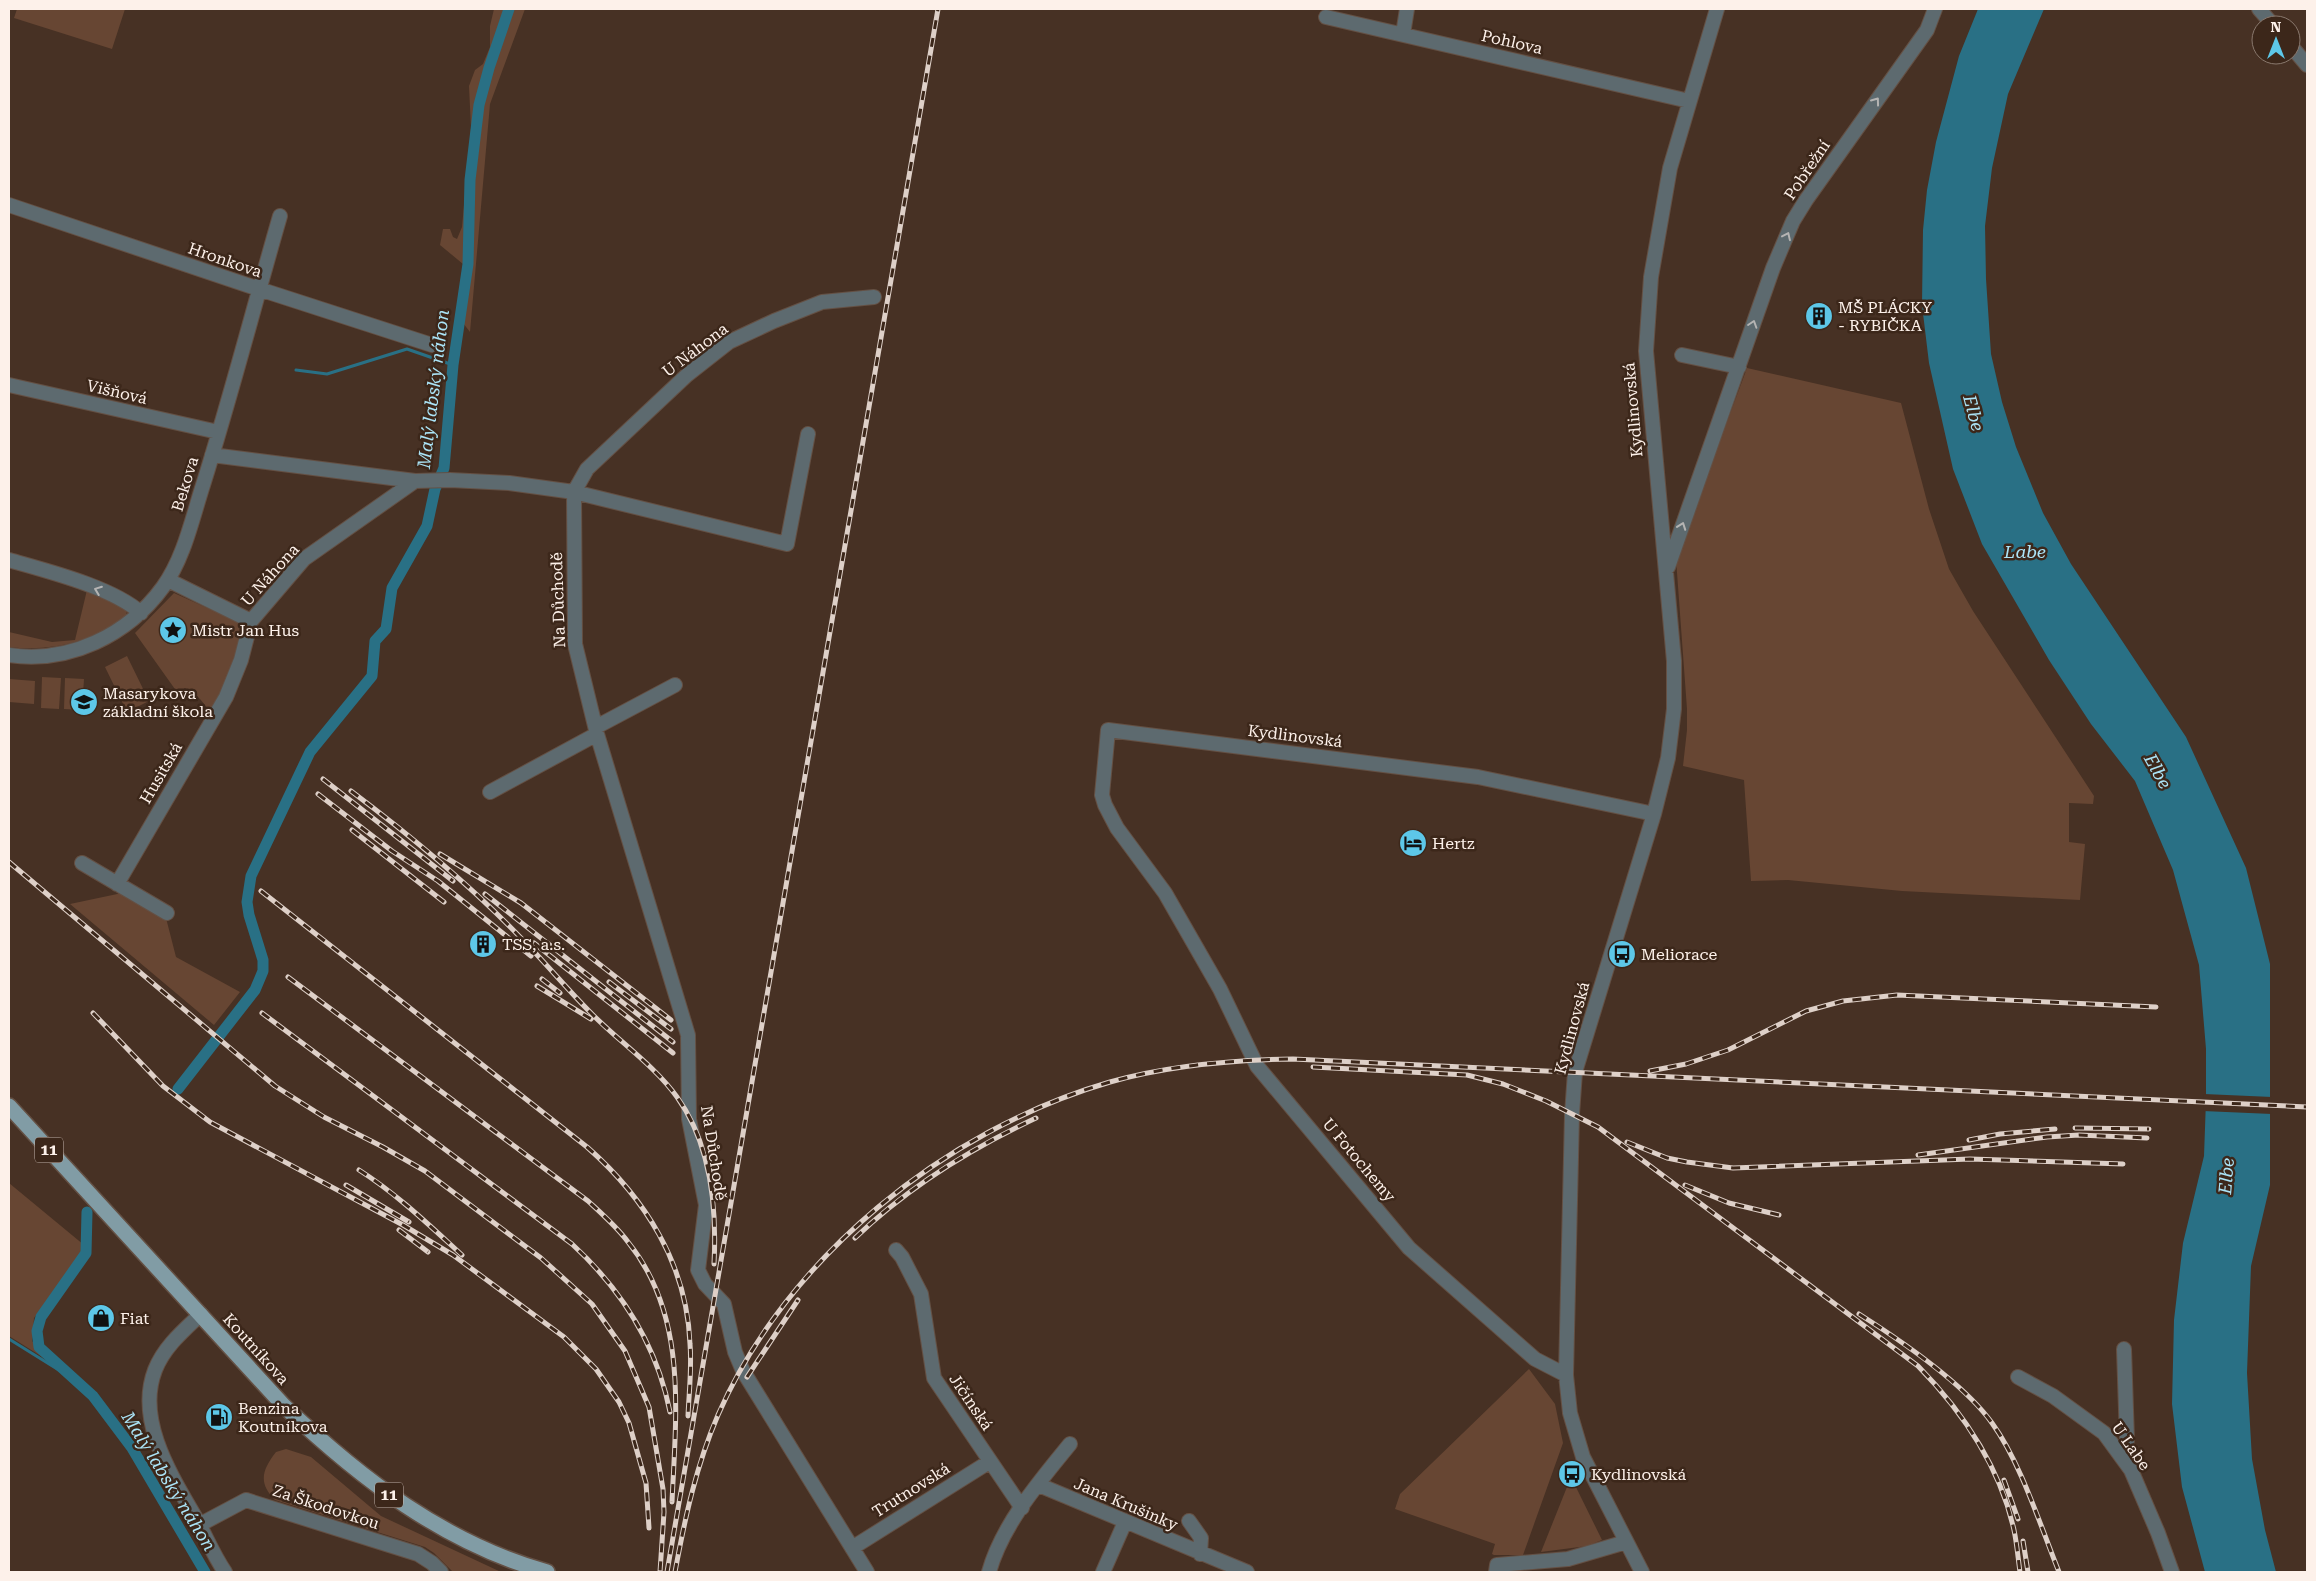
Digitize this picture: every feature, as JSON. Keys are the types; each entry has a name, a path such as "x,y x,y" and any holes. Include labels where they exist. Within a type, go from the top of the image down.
{"main road":[{"name":"Koutníkova","path":"9,1106 284,1406 329,1448 371,1482 430,1521 470,1544 547,1572"}],"street":[{"path":"1403,34 1407,9"},
{"name":"Kydlinovská","path":"1642,1572 1583,1458 1570,1413 1566,1375 1569,1189 1575,1072 1654,814 1668,758 1674,709 1674,661 1646,351 1647,319 1650,277 1670,168 1717,9"},
{"name":"Pobřežní","path":"1666,572 1773,268 1793,221 1927,30 1935,9"},
{"name":"Pohlova","path":"1326,17 1689,101"},
{"name":"Hronkova","path":"9,205 258,289 432,345"},
{"name":"Bekova","path":"9,654 36,656 74,650 107,638 141,613 168,580 184,544 212,455 280,216"},
{"name":"U Náhona","path":"574,492 587,469 687,375 729,342 774,321 822,302 874,297"},
{"path":"1682,355 1739,367"},
{"name":"Višňová","path":"9,385 218,432"},
{"path":"212,455 415,481 444,480 509,483 574,492 787,544 808,434"},
{"name":"U Náhona","path":"168,580 251,621 304,559 415,481"},
{"name":"Na Důchodě","path":"574,492 575,644 596,731 688,1035 689,1119 706,1205 698,1273 705,1284 724,1304 735,1352 743,1371 867,1572"},
{"path":"9,560 61,576 119,598 141,613"},
{"name":"Husitská","path":"117,884 226,697 241,660 251,621"},
{"path":"490,792 675,685"},
{"name":"Kydlinovská","path":"1108,730 1478,777 1654,814"},
{"name":"U Fotochemy","path":"1108,730 1102,795 1104,805 1134,854 1165,894 1181,921 1220,989 1257,1066 1409,1248 1535,1359 1566,1375"},
{"path":"82,863 167,913"},
{"name":"Jičínská","path":"896,1250 902,1257 921,1294 934,1378 989,1462 1022,1508"},
{"path":"201,1314 178,1336 163,1354 153,1375 150,1391 151,1418 165,1465 225,1572"},
{"path":"2124,1349 2127,1440 2124,1460"},
{"name":"U Labe","path":"2018,1377 2053,1396 2104,1433 2131,1470 2158,1533 2172,1572"},
{"path":"989,1572 998,1548 1022,1508 1070,1444"},
{"name":"Trutnovská","path":"852,1548 989,1462"},
{"name":"Jana Krušinky","path":"1039,1485 1200,1554 1223,1568 1247,1572"},
{"name":"Za Škodovkou","path":"200,1525 246,1500 418,1554 432,1563 441,1572"},
{"name":"Jana Krušinky","path":"1189,1521 1202,1538 1200,1554"},
{"path":"1103,1572 1125,1522"},
{"path":"1496,1569 1568,1558 1626,1542"}],"shaded area":[{"path":"17,9 125,9 112,49 14,18"},
{"path":"494,9 525,9 490,104 470,332 456,314 463,264 440,245 443,229 450,229 453,237 457,239 462,227 471,128 469,86 475,70 483,64 490,47 490,26"},
{"path":"1747,368 1901,403 1929,509 1949,569 1973,611 2094,796 2093,804 2069,803 2069,842 2085,844 2080,900 1902,891 1788,880 1751,881 1744,780 1683,766 1687,709 1676,559"},
{"path":"87,590 121,603 127,611 126,616 99,633 70,643 40,648 9,647 9,632 52,642 75,640"},
{"path":"174,593 245,625 226,682 209,710 200,699 185,688 177,692 135,633"},
{"path":"127,656 149,701 127,712 105,667"},
{"path":"42,677 61,678 59,709 41,708"},
{"path":"65,678 84,679 82,710 64,709"},
{"path":"9,679 35,681 34,704 9,702"},
{"path":"122,893 166,918 176,957 240,992 214,1025 70,904"},
{"path":"9,1183 84,1245 81,1257 34,1318 32,1341 44,1358 9,1336"},
{"path":"1529,1369 1555,1404 1563,1443 1523,1555 1494,1555 1492,1554 1495,1544 1395,1509 1400,1494"},
{"path":"286,1449 311,1457 381,1516 501,1572 453,1572 434,1553 425,1547 275,1500 266,1488 264,1482 265,1471 276,1452"},
{"path":"1571,1477 1602,1540 1587,1546 1541,1552"}],"water":[{"path":"1978,9 2044,9 2008,94 1992,168 1985,226 1991,354 2002,402 2016,447 2043,513 2071,564 2186,737 2246,868 2270,964 2270,1185 2251,1266 2247,1373 2252,1459 2265,1530 2276,1572 2205,1572 2182,1487 2172,1404 2174,1320 2183,1243 2204,1156 2206,1049 2199,965 2173,870 2135,781 2091,724 2049,660 1982,544 1953,469 1929,363 1922,305 1923,230 1927,190 1936,142 1959,56"}],"pier":[{"path":"2204,1094 2272,1097 2272,1114 2203,1111"}],"waterway":[{"name":"Malý labský náhon","path":"178,1089 255,990 263,971 263,960 249,915 247,902 251,876 310,752 372,676 375,641 386,629 392,588 427,526 435,489 444,468 453,365 468,264 470,180 479,105 509,9"},
{"path":"296,370 327,374 407,349 453,365"},
{"name":"Malý labský náhon","path":"87,1212 86,1253 41,1317 37,1331 39,1347 93,1396 132,1448 205,1572"},
{"path":"9,1339 78,1382"}],"railway":[{"path":"667,1572 938,9"},
{"path":"323,779 453,881"},
{"path":"351,791 417,843 480,898 529,946 601,1023 668,1085 688,1115 698,1135 704,1155 713,1199 714,1264"},
{"path":"318,794 392,851 438,881 531,956"},
{"path":"352,830 444,902"},
{"path":"440,854 521,903 671,1020"},
{"path":"9,862 275,1086 324,1117 425,1171 541,1258 592,1304 625,1351 649,1407 663,1489 664,1512 660,1572"},
{"path":"261,891 587,1147 627,1188 659,1235 681,1287 687,1315 691,1353 688,1416"},
{"path":"485,894 673,1042"},
{"path":"534,943 673,1053"},
{"path":"288,977 588,1201 628,1242 647,1271 661,1301 669,1333 674,1366 676,1400 672,1502"},
{"path":"542,979 560,993"},
{"path":"609,982 671,1029"},
{"path":"537,986 591,1019"},
{"path":"1650,1071 1686,1064 1728,1050 1806,1011 1843,1001 1897,995 2156,1007"},
{"path":"93,1013 163,1086 210,1122 403,1225 453,1255 564,1337 596,1369 619,1402 629,1423 646,1483 649,1528"},
{"path":"262,1013 572,1244 607,1280 635,1320 656,1364 670,1412"},
{"path":"675,1572 692,1492 703,1453 718,1415 748,1357 785,1303 829,1253 878,1207 932,1167 989,1132 1049,1104 1110,1082 1155,1071 1201,1064 1293,1059 2307,1107"},
{"path":"1313,1067 1467,1075 1503,1084 1546,1101 1598,1127 1918,1366 1950,1402 1989,1462 2008,1507 2015,1535 2020,1572"},
{"path":"855,1238 896,1202 941,1170 987,1143 1036,1118"},
{"path":"2075,1128 2149,1129"},
{"path":"1969,1140 2000,1134 2055,1129"},
{"path":"1918,1155 2047,1137 2079,1135 2147,1138"},
{"path":"1627,1142 1667,1158 1733,1168 1970,1159 2123,1164"},
{"path":"359,1170 400,1200 462,1255"},
{"path":"346,1185 409,1222"},
{"path":"1685,1185 1729,1203 1779,1215"},
{"path":"399,1230 428,1252"},
{"path":"747,1377 798,1300"},
{"path":"1859,1314 1912,1350 1948,1378 1980,1408 1992,1423 2021,1475 2059,1572"},
{"path":"2004,1480 2018,1519"},
{"path":"2023,1541 2028,1572"}],"place":[{"name":"MŠ PLÁCKY - RYBIČKA","path":"1819,316"},
{"name":"Mistr Jan Hus","path":"173,630"},
{"name":"Masarykova základní škola","path":"84,702"},
{"name":"Hertz","path":"1413,843"},
{"name":"TSS, a.s.","path":"483,944"},
{"name":"Meliorace","path":"1622,954"},
{"name":"Fiat","path":"101,1318"},
{"name":"Benzina Koutníkova","path":"219,1417"},
{"name":"Kydlinovská","path":"1572,1474"}],"water label":[{"name":"Elbe","path":"1974,413"},
{"name":"Labe","path":"2025,551"},
{"name":"Elbe","path":"2158,771"},
{"name":"Elbe","path":"2226,1176"}]}
